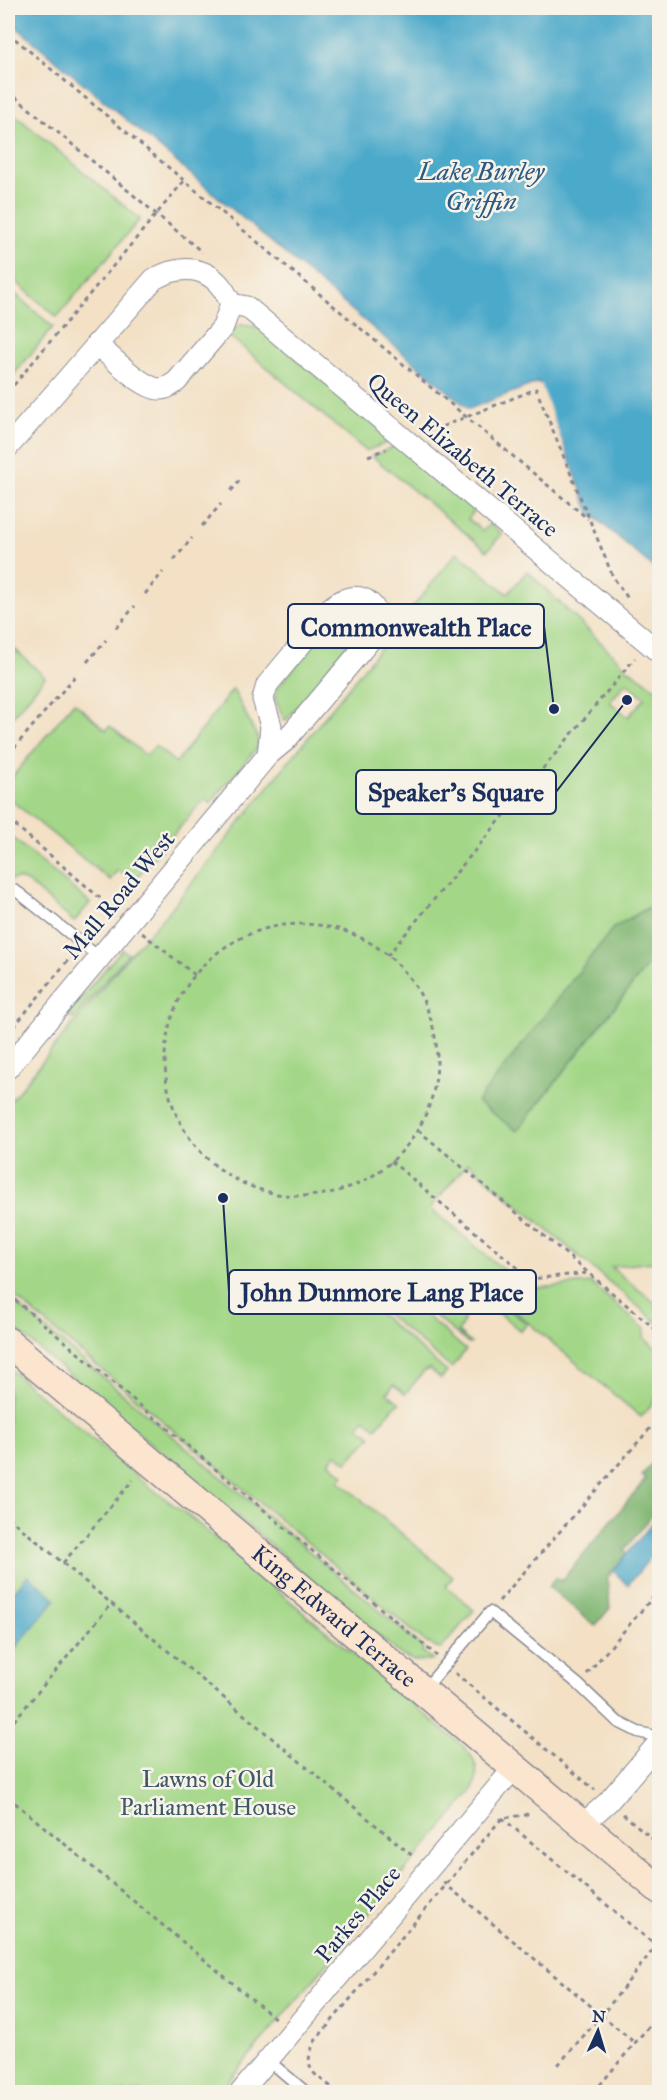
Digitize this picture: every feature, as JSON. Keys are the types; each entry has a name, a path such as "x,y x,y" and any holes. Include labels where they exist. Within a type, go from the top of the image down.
{"main road":[{"name":"King Edward Terrace","path":"8,1342 660,1890"}],"street":[{"path":"8,447 96,344 154,279 166,272 181,268 196,270 211,276 224,289 231,304 223,327 177,381 169,387 160,389 146,385 96,344"},
{"name":"Queen Elizabeth Terrace","path":"231,304 247,307 653,648"},
{"name":"Mall Road West","path":"8,1068 268,754 285,741 374,635 377,616 369,601 361,597 351,597 333,606 267,685 263,699 271,726 268,754"},
{"path":"582,1825 608,1802 658,1746"},
{"name":"Parkes Place","path":"241,2092 514,1768"},
{"path":"604,1844 608,1802"}],"lane":[{"path":"8,893 14,890 20,892 100,958"},
{"path":"422,1691 490,1612 578,1684 618,1722 658,1746"},
{"path":"268,2060 306,2092"}],"path":[{"path":"8,33 588,519"},
{"path":"8,392 184,181"},
{"path":"368,456 536,388 613,577 631,603"},
{"path":"231,491 240,480"},
{"path":"202,526 221,504"},
{"path":"174,560 192,538"},
{"path":"145,594 163,572"},
{"path":"116,628 135,606"},
{"path":"87,662 106,640"},
{"path":"387,956 653,648"},
{"path":"8,755 76,674"},
{"path":"507,791 525,807"},
{"path":"8,819 129,923 195,975"},
{"path":"289,925 321,927 342,932 366,942 387,956 401,969 417,992 428,1013 434,1037 435,1083 428,1110 407,1146 391,1161 352,1185 323,1194 299,1196 275,1193 249,1185 229,1175 208,1159 191,1140 177,1117 168,1091 165,1071 166,1043 171,1022 183,992 195,975 214,956 239,939 264,930 289,925"},
{"path":"8,1034 67,963"},
{"path":"418,1130 660,1333"},
{"path":"391,1161 531,1279 588,1273"},
{"path":"8,1294 536,1739"},
{"path":"497,1604 660,1417"},
{"path":"63,1563 133,1480"},
{"path":"8,1517 635,2043"},
{"path":"578,1684 660,1589"},
{"path":"8,1728 112,1603"},
{"path":"8,1797 292,2032"},
{"path":"338,2092 309,2069 308,2062 315,2041 502,1818 526,1815"},
{"path":"502,1818 658,1947 558,2065"},
{"path":"594,2092 660,2013"}],"green space":[{"path":"8,109 140,219 57,317 8,275"},
{"path":"8,288 53,327 8,382"},
{"path":"241,325 258,327 394,440 366,451 227,334 231,329"},
{"path":"398,445 475,509 468,519 483,531 490,524 502,534 487,551 372,456"},
{"path":"457,552 508,594 527,571 627,668 659,691 659,1261 611,1267 659,1306 659,1324 468,1163 430,1208 526,1289 591,1283 645,1329 644,1338 659,1351 659,1395 641,1417 495,1295 494,1297 527,1324 521,1331 484,1301 475,1305 463,1319 458,1332 471,1343 469,1344 424,1307 416,1307 466,1350 451,1368 382,1310 375,1310 447,1372 441,1379 429,1368 425,1370 405,1394 394,1385 387,1393 400,1403 376,1428 365,1419 359,1426 371,1437 347,1462 336,1454 329,1462 344,1475 339,1481 453,1577 446,1586 474,1610 441,1649 428,1644 8,1291 8,1104 129,955 169,911","holes":["626,682 645,698 628,717 610,702"]},
{"path":"351,609 357,611 361,616 360,629 284,720 275,698 277,688 339,614"},
{"path":"8,643 45,677 8,722"},
{"path":"233,689 258,739 258,747 210,803 204,799 133,882 118,870 110,880 8,798 8,782 74,702 106,730 110,726 146,756 155,746 176,763"},
{"path":"8,834 90,903 74,922 27,882 19,879 8,880"},
{"path":"659,901 659,951 517,1131 477,1102 613,928"},
{"path":"122,949 128,954 73,1019 67,1014"},
{"path":"8,1297 424,1648 422,1651 433,1660 414,1661 401,1655 8,1323"},
{"name":"Lawns of Old Parliament House","path":"8,1368 463,1746 472,1756 476,1768 476,1780 471,1792 219,2092 8,2092"},
{"path":"659,1454 659,1507 624,1550 628,1553 607,1578 610,1608 595,1626 549,1587 556,1578 561,1581 646,1479 642,1476"}],"water":[{"name":"Lake Burley Griffin","path":"8,8 659,8 659,572 590,513 539,382 469,409 8,20"},
{"path":"659,1515 659,1547 628,1585 613,1571"},
{"path":"28,1575 56,1599 8,1657 8,1599"}],"pier":[{"path":"541,384 589,515 538,386"}],"place":[{"name":"Speaker’s Square","path":"627,700"},
{"name":"Commonwealth Place","path":"554,709"},
{"name":"John Dunmore Lang Place","path":"223,1198"}]}
